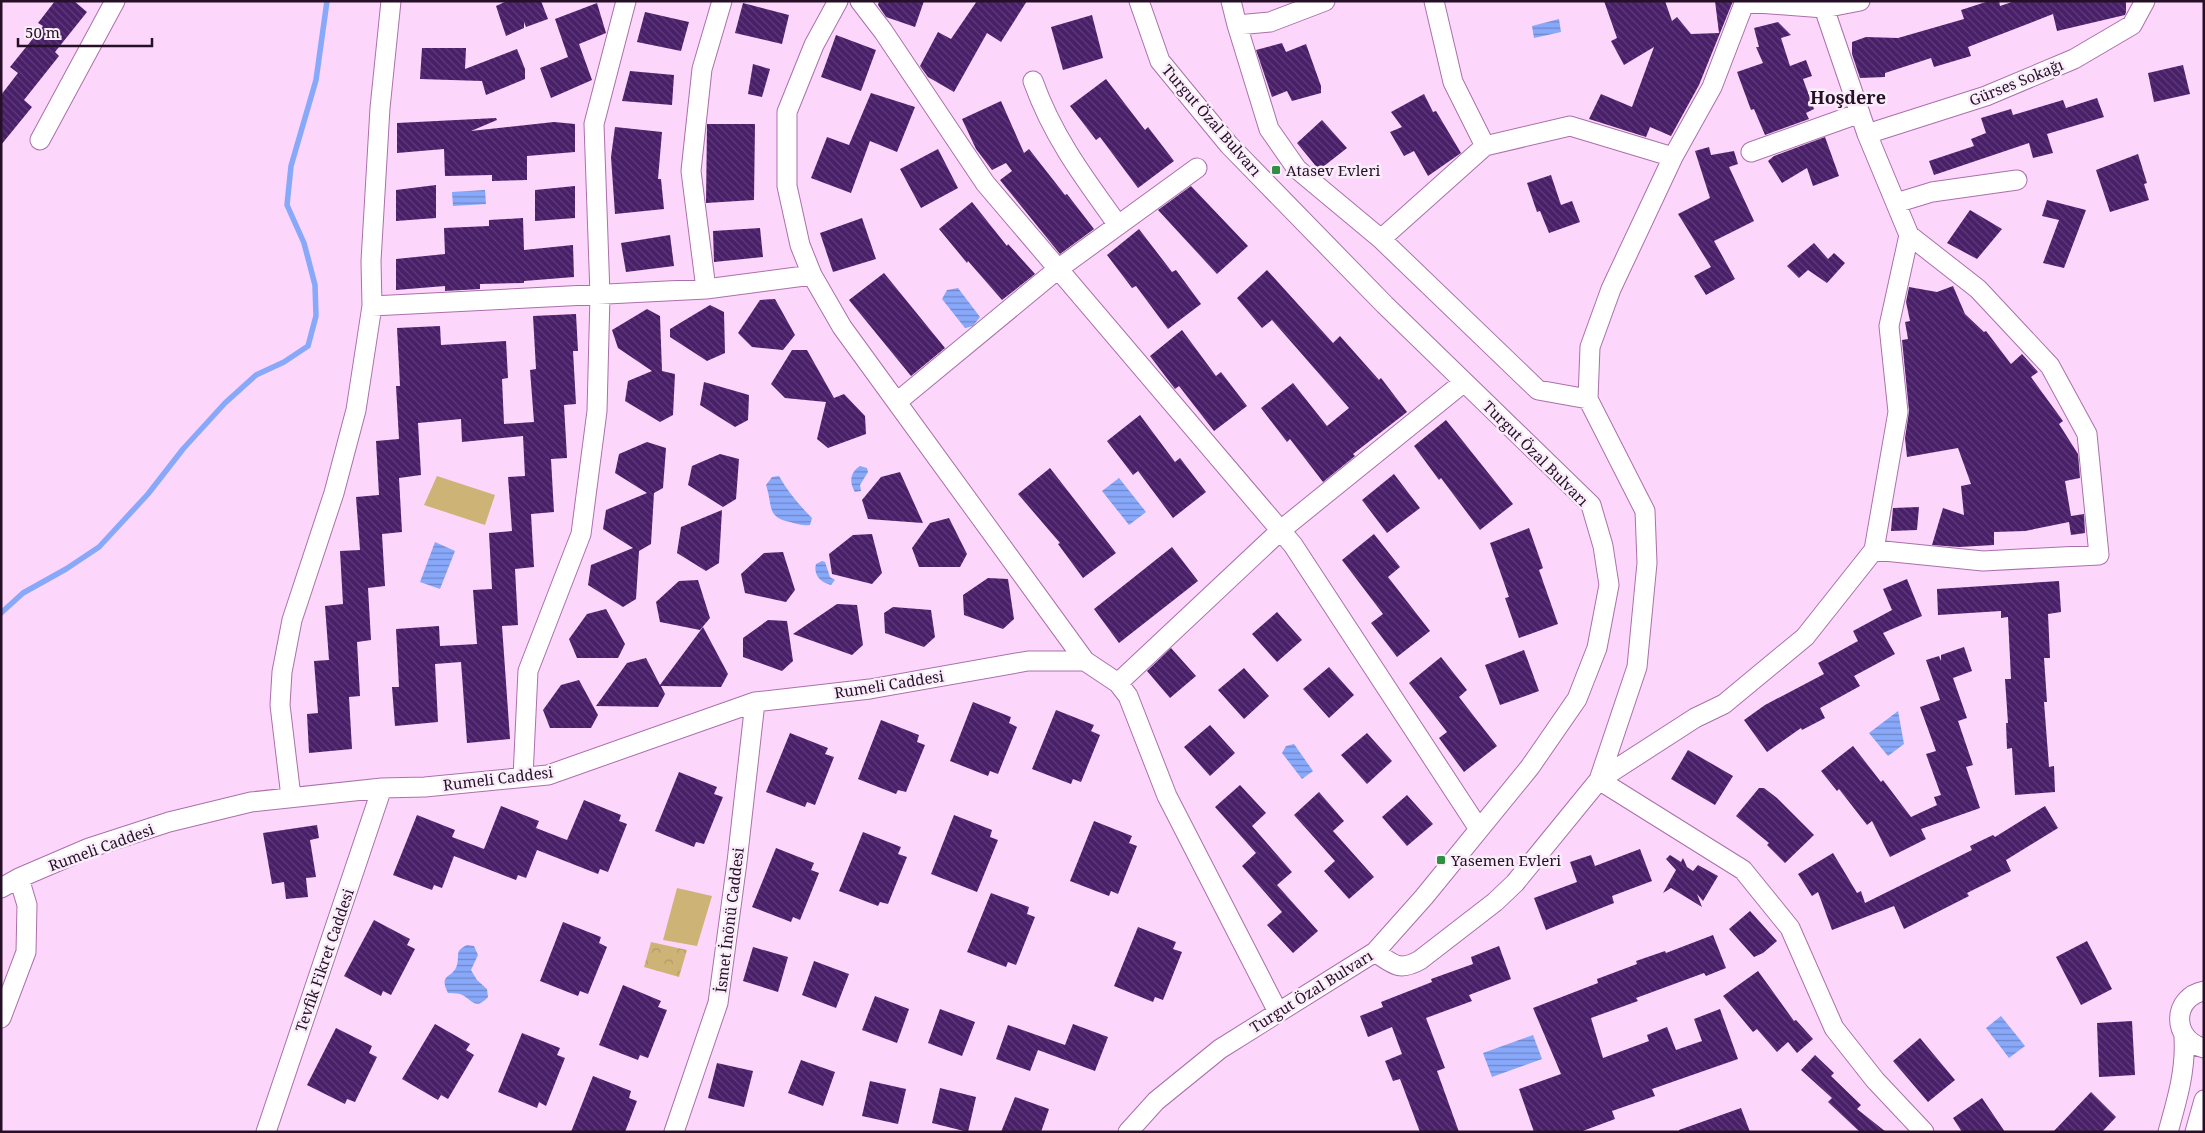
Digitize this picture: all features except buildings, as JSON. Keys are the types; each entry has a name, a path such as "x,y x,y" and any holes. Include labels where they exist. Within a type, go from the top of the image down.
{"street":[{"path":"40,140 115,1"},
{"path":"291,797 280,705 282,672 292,620 334,493 356,410 372,306 371,261 380,108 391,1"},
{"path":"524,778 528,671 581,534 597,411 600,295 594,124 626,1"},
{"path":"706,289 691,171 702,69 722,1"},
{"path":"838,1 814,45 787,112 787,186 800,245 812,275 842,327 1085,662 1118,683 1128,696 1167,796 1278,1012"},
{"path":"860,1 883,31 985,183 1282,530 1479,829"},
{"name":"Turgut Özal Bulvarı","path":"1128,1132 1156,1101 1207,1059 1278,1012 1375,952 1424,897 1530,767 1577,699 1596,648 1609,585 1603,546 1591,505 1385,305 1229,145 1160,61 1139,1"},
{"path":"1231,1 1269,129 1297,169 1380,239 1538,390 1588,399"},
{"path":"1237,25 1270,22 1325,1"},
{"path":"1434,1 1453,82 1485,146"},
{"path":"1599,780 1636,667 1648,563 1645,511 1588,399 1590,347 1611,289 1673,157 1712,87 1745,2 1824,8 1860,1"},
{"name":"Gürses Sokağı","path":"1867,134 1986,96 2074,59 2132,25 2145,1"},
{"path":"1824,8 1867,134 1909,236 1978,289 2050,366 2087,434 2099,555 1983,561 1874,550"},
{"path":"1033,81 1042,106 1061,144 1118,226"},
{"path":"1751,152 1860,113"},
{"path":"1380,239 1485,146 1570,126 1673,157"},
{"path":"897,402 1058,269 1197,168"},
{"path":"1896,203 1932,192 2017,180"},
{"path":"1375,952 1397,966 1414,963 1495,902 1515,883 1599,780 1696,718 1724,704 1805,638 1874,550 1898,412 1890,326 1909,236"},
{"path":"372,306 706,289 812,275"},
{"path":"1118,683 1282,530 1464,382"},
{"name":"Rumeli Caddesi","path":"1,888 19,878 89,848 169,822 251,802 382,788 425,787 548,775 754,702 870,689 1028,661 1085,662"},
{"name":"İsmet İnönü Caddesi","path":"674,1132 718,1003 737,862 754,702"},
{"path":"1599,780 1743,870 1790,928 1834,1028 1875,1080 1924,1132"},
{"name":"Tevfik Fikret Caddesi","path":"266,1132 382,788"},
{"path":"1,1018 26,952 26,905 19,878"},
{"path":"2168,1132 2180,1089 2185,1058 2180,1012 2192,996 2204,991"},
{"path":"2184,1038 2196,1046 2204,1048"},
{"path":"2195,1132 2204,1100"},
{"path":"2200,1132 2204,1126"}],"green space":[{"path":"437,476 495,495 485,525 424,505"},
{"path":"677,888 712,896 697,946 663,940"},
{"path":"651,942 687,950 679,977 644,967"}],"water":[{"path":"1559,19 1561,32 1534,38 1532,26"},
{"path":"485,190 486,204 453,206 452,192"},
{"path":"958,288 980,317 973,326 965,328 942,299 947,290"},
{"path":"860,466 867,468 868,472 860,485 861,491 855,492 852,485 852,474"},
{"path":"779,476 794,498 812,518 810,525 800,525 782,520 774,514 766,485 772,477"},
{"path":"1119,478 1146,512 1129,525 1102,491"},
{"path":"435,542 455,551 440,589 420,582"},
{"path":"822,561 825,562 830,577 835,580 831,585 821,580 817,575 816,564"},
{"path":"1898,711 1904,744 1888,756 1869,733"},
{"path":"1294,744 1313,771 1302,779 1282,753 1286,746"},
{"path":"467,945 474,946 478,955 471,970 477,980 487,989 488,997 476,1004 460,994 448,993 445,987 445,979 457,965 460,949"},
{"path":"2001,1016 2025,1046 2009,1058 1986,1028"},
{"path":"1533,1035 1542,1059 1492,1077 1483,1053"}],"waterway":[{"path":"1,613 23,593 66,569 99,547 148,494 183,449 225,403 256,375 284,362 308,346 316,316 315,285 304,243 287,205 291,166 316,80 327,1"}],"place":[{"name":"Atasev Evleri","path":"1276,170"},
{"name":"Yasemen Evleri","path":"1441,860"}],"district":[{"name":"Hoşdere","path":"1848,97"}]}
